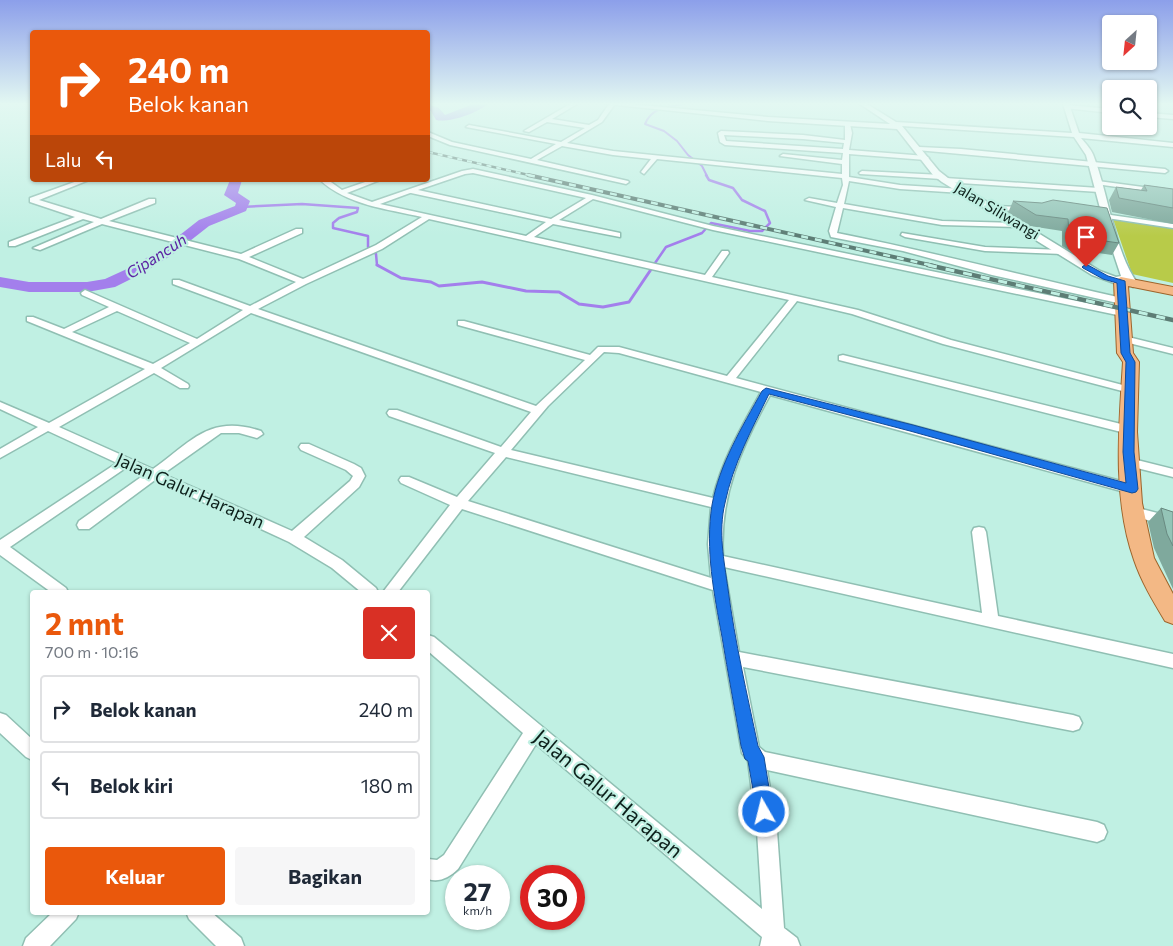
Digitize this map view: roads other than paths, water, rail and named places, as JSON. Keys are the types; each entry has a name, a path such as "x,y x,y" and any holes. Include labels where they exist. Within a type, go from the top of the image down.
{"main road":[{"path":"1127,281 1122,307 1130,341 1137,356 1131,362 1129,430 1129,462 1134,512 1141,549 1147,565 1162,597 1173,614"},
{"path":"1127,281 1173,291"},
{"path":"1127,281 1130,341"}],"street":[{"path":"473,148 626,182"},
{"path":"532,161 555,148"},
{"path":"586,148 845,176 900,187 962,191"},
{"path":"803,148 926,158"},
{"path":"1086,148 1098,186 1103,214 1127,281"},
{"path":"919,149 962,151 1165,171"},
{"name":"Jalan Siliwangi","path":"919,149 943,179 1105,278 1127,281"},
{"path":"846,151 842,204 832,231 834,235 904,248 1122,307"},
{"path":"783,156 845,162"},
{"path":"644,172 656,157"},
{"path":"372,204 470,171 592,196 708,227 1122,307"},
{"path":"845,176 878,175 1098,186 1173,193"},
{"path":"81,182 33,200 100,222 242,257 303,282"},
{"path":"326,182 354,199 372,204 855,312 946,342 1130,390"},
{"path":"343,192 371,182"},
{"path":"410,190 617,234"},
{"path":"527,239 592,196"},
{"path":"809,200 842,204 942,223 1019,225"},
{"path":"37,248 152,201"},
{"path":"991,208 1037,210"},
{"path":"1103,214 1173,226"},
{"path":"12,244 82,217"},
{"path":"0,454 198,343 249,310 303,282 379,247 427,217"},
{"path":"242,257 299,231"},
{"path":"905,235 984,249 1063,252"},
{"path":"707,278 725,253"},
{"path":"176,282 249,310 538,410"},
{"path":"85,294 198,343"},
{"path":"729,380 795,298"},
{"path":"63,333 117,307"},
{"path":"30,319 153,368 184,386"},
{"path":"461,323 591,358"},
{"path":"1130,341 1173,351"},
{"path":"392,590 459,503 538,410 602,349 619,350 766,391 913,428 1132,489"},
{"path":"843,358 1129,430"},
{"path":"766,391 739,443 718,504 715,541 733,658 751,753 756,757 1097,832"},
{"name":"Jalan Galur Harapan","path":"0,405 294,538 337,564 369,590"},
{"path":"393,413 503,452 718,504"},
{"path":"84,525 218,430 234,428 258,434"},
{"path":"294,538 355,484 359,476 350,467 305,447"},
{"path":"1129,462 1173,474"},
{"path":"58,590 0,546 125,463"},
{"path":"405,480 459,503 721,587"},
{"path":"1134,512 1173,522"},
{"path":"979,532 991,621"},
{"path":"717,560 788,578 1173,661"},
{"name":"Jalan Galur Harapan","path":"430,644 778,942"},
{"path":"733,658 1073,723"},
{"path":"0,721 30,749"},
{"path":"430,870 436,872 451,862 534,731"},
{"path":"756,757 767,831 778,942"},
{"path":"34,946 66,915"},
{"path":"199,915 233,946"}],"waterway":[{"path":"683,148 702,166 707,176"},
{"path":"653,266 666,247 702,233 711,223 750,231 762,231 770,223 765,211 742,200 733,188 709,180 706,175"},
{"name":"Cipancuh","path":"0,282 29,287 87,287 109,283 135,271 167,252 204,223 241,208 243,201 231,195 235,182"},
{"path":"241,207 302,204 358,208 357,212 339,218 333,223 333,228 368,236 368,247 376,254 377,265"},
{"path":"377,265 401,278 431,282 439,286 482,282 526,291 559,292 579,304 603,307 629,302 654,265"}],"railway":[{"path":"430,152 533,176"},
{"path":"528,175 934,266"},
{"path":"928,265 1173,320"}]}
